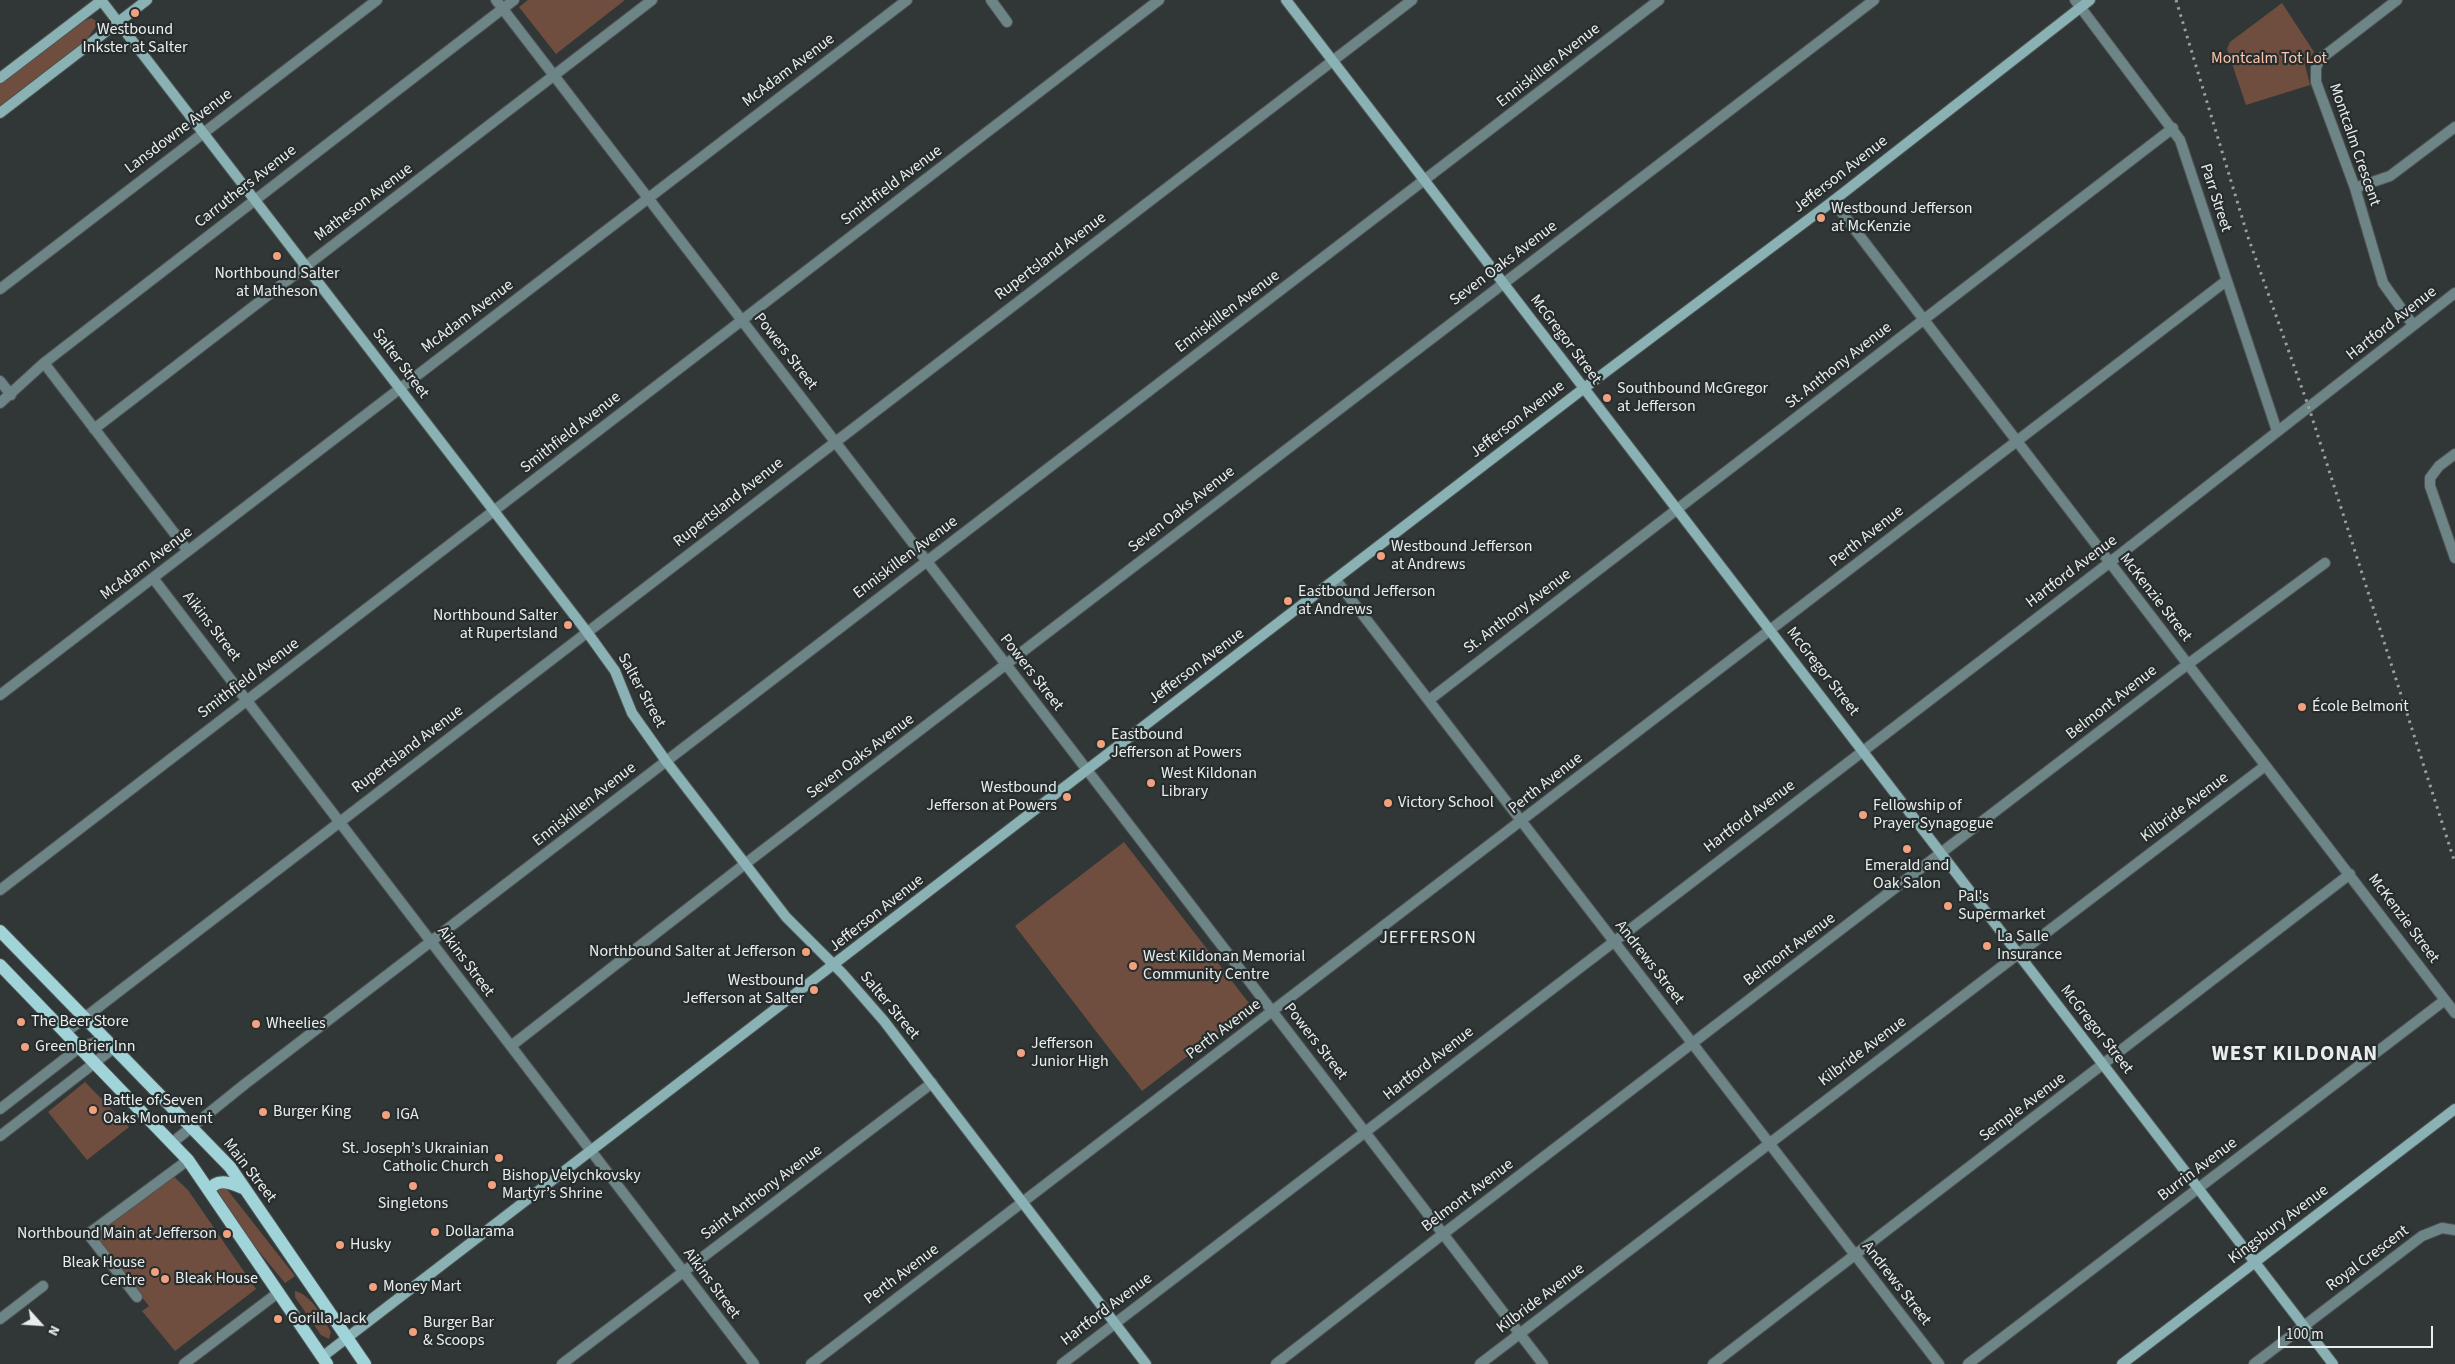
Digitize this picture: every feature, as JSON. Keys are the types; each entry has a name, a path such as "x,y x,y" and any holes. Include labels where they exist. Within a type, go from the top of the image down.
{"main road":[{"path":"0,78 102,0"},
{"name":"Salter Street","path":"102,0 587,632 615,671 632,713 666,761 786,917 884,1021 1146,1364"},
{"path":"0,113 147,0"},
{"name":"McGregor Street","path":"1286,0 1334,60 1583,389 2104,1064 2332,1364"},
{"name":"Jefferson Avenue","path":"325,1361 347,1337 834,966 1583,389 1833,201 2078,4 2090,0"},
{"name":"Main Street","path":"0,931 230,1167 365,1364"},
{"path":"0,965 173,1142 188,1160 325,1361"},
{"name":"Kingsbury Avenue","path":"2122,1364 2455,1109"},
{"path":"209,1191 211,1186 220,1182 245,1189"}],"street":[{"name":"Lansdowne Avenue","path":"0,289 377,0"},
{"name":"Powers Street","path":"496,0 1543,1364"},
{"name":"Carruthers Avenue","path":"0,403 44,363 514,0"},
{"name":"Matheson Avenue","path":"94,429 652,0"},
{"name":"McAdam Avenue","path":"0,695 907,0"},
{"path":"991,0 1007,22"},
{"name":"Smithfield Avenue","path":"0,890 1159,0"},
{"name":"Rupertsland Avenue","path":"66,1032 1412,0"},
{"name":"Enniskillen Avenue","path":"173,1142 666,761 1659,0"},
{"name":"Seven Oaks Avenue","path":"511,1046 745,864 1874,0"},
{"name":"Montcalm Crescent","path":"2396,0 2319,60 2316,68 2316,82 2355,188 2383,283 2413,325"},
{"name":"Parr Street","path":"2078,4 2173,128 2180,140 2277,431"},
{"path":"2355,188 2390,176 2455,126"},
{"name":"St. Anthony Avenue","path":"1428,700 1678,510 2173,128"},
{"name":"McKenzie Street","path":"1833,201 2455,1013"},
{"name":"Perth Avenue","path":"811,1364 2226,281"},
{"name":"Hartford Avenue","path":"1062,1364 1365,1133 1612,941 2109,563 2455,293"},
{"path":"44,363 188,551"},
{"path":"0,382 11,395"},
{"path":"2455,454 2439,466 2430,478 2430,486 2455,558"},
{"name":"Belmont Avenue","path":"1276,1364 2188,664 2325,562"},
{"name":"Aikins Street","path":"153,578 248,699 431,942 754,1364"},
{"name":"Andrews Street","path":"1336,580 1939,1364"},
{"name":"Kilbride Avenue","path":"1480,1364 2265,766"},
{"name":"Semple Avenue","path":"1713,1364 2350,874"},
{"name":"Burrin Avenue","path":"1968,1364 2445,1000"},
{"path":"0,1109 80,1047 111,1043"},
{"path":"0,1136 96,1063 111,1043"},
{"name":"Saint Anthony Avenue","path":"562,1364 932,1083"},
{"path":"137,1297 88,1234 188,1160"},
{"name":"Royal Crescent","path":"2254,1364 2422,1236 2442,1228 2455,1230"},
{"path":"0,1319 43,1286"},
{"path":"184,1364 279,1292"}],"green space":[{"path":"528,0 625,0 556,54 519,7"},
{"name":"Montcalm Tot Lot","path":"2282,3 2314,52 2305,65 2310,85 2246,105 2227,49 2230,42"},
{"path":"91,18 96,21 97,25 87,39 0,106 0,83 78,23"},
{"name":"West Kildonan Memorial Community Centre","path":"1124,842 1252,1007 1142,1091 1015,926"},
{"path":"85,1082 129,1127 87,1160 48,1112"},
{"name":"Bleak House","path":"172,1175 188,1190 256,1289 175,1351 142,1311 149,1306 101,1248 98,1237 99,1231"},
{"path":"226,1188 295,1276 285,1283 252,1243 216,1189"},
{"path":"295,1291 301,1293 312,1302 331,1332 329,1339 321,1335 295,1297"}],"railway":[{"path":"2176,0 2248,237 2309,408 2455,863"}],"place":[{"name":"Westbound Inkster at Salter","path":"135,13"},
{"name":"Westbound Jefferson at McKenzie","path":"1821,218"},
{"name":"Northbound Salter at Matheson","path":"277,256"},
{"name":"Southbound McGregor at Jefferson","path":"1607,398"},
{"name":"Westbound Jefferson at Andrews","path":"1381,556"},
{"name":"Eastbound Jefferson at Andrews","path":"1288,601"},
{"name":"Northbound Salter at Rupertsland","path":"568,625"},
{"name":"École Belmont","path":"2302,707"},
{"name":"Eastbound Jefferson at Powers","path":"1101,744"},
{"name":"West Kildonan Library","path":"1151,783"},
{"name":"Westbound Jefferson at Powers","path":"1067,797"},
{"name":"Victory School","path":"1388,803"},
{"name":"Fellowship of Prayer Synagogue","path":"1863,815"},
{"name":"Emerald and Oak Salon","path":"1907,849"},
{"name":"Pal's Supermarket","path":"1948,906"},
{"name":"La Salle Insurance","path":"1987,946"},
{"name":"Northbound Salter at Jefferson","path":"806,952"},
{"name":"West Kildonan Memorial Community Centre","path":"1133,966"},
{"name":"Westbound Jefferson at Salter","path":"814,990"},
{"name":"The Beer Store","path":"21,1022"},
{"name":"Wheelies","path":"256,1024"},
{"name":"Green Brier Inn","path":"25,1047"},
{"name":"Jefferson Junior High","path":"1021,1053"},
{"name":"Battle of Seven Oaks Monument","path":"93,1110"},
{"name":"Burger King","path":"263,1112"},
{"name":"IGA","path":"386,1115"},
{"name":"St. Joseph’s Ukrainian Catholic Church","path":"499,1158"},
{"name":"Bishop Velychkovsky Martyr’s Shrine","path":"492,1185"},
{"name":"Singletons","path":"413,1186"},
{"name":"Dollarama","path":"435,1232"},
{"name":"Northbound Main at Jefferson","path":"227,1234"},
{"name":"Husky","path":"340,1245"},
{"name":"Bleak House Centre","path":"155,1272"},
{"name":"Bleak House","path":"165,1279"},
{"name":"Money Mart","path":"373,1287"},
{"name":"Gorilla Jack","path":"278,1319"},
{"name":"Burger Bar & Scoops","path":"413,1332"}],"district":[{"name":"JEFFERSON","path":"1428,939"},
{"name":"WEST KILDONAN","path":"2295,1055"}]}
